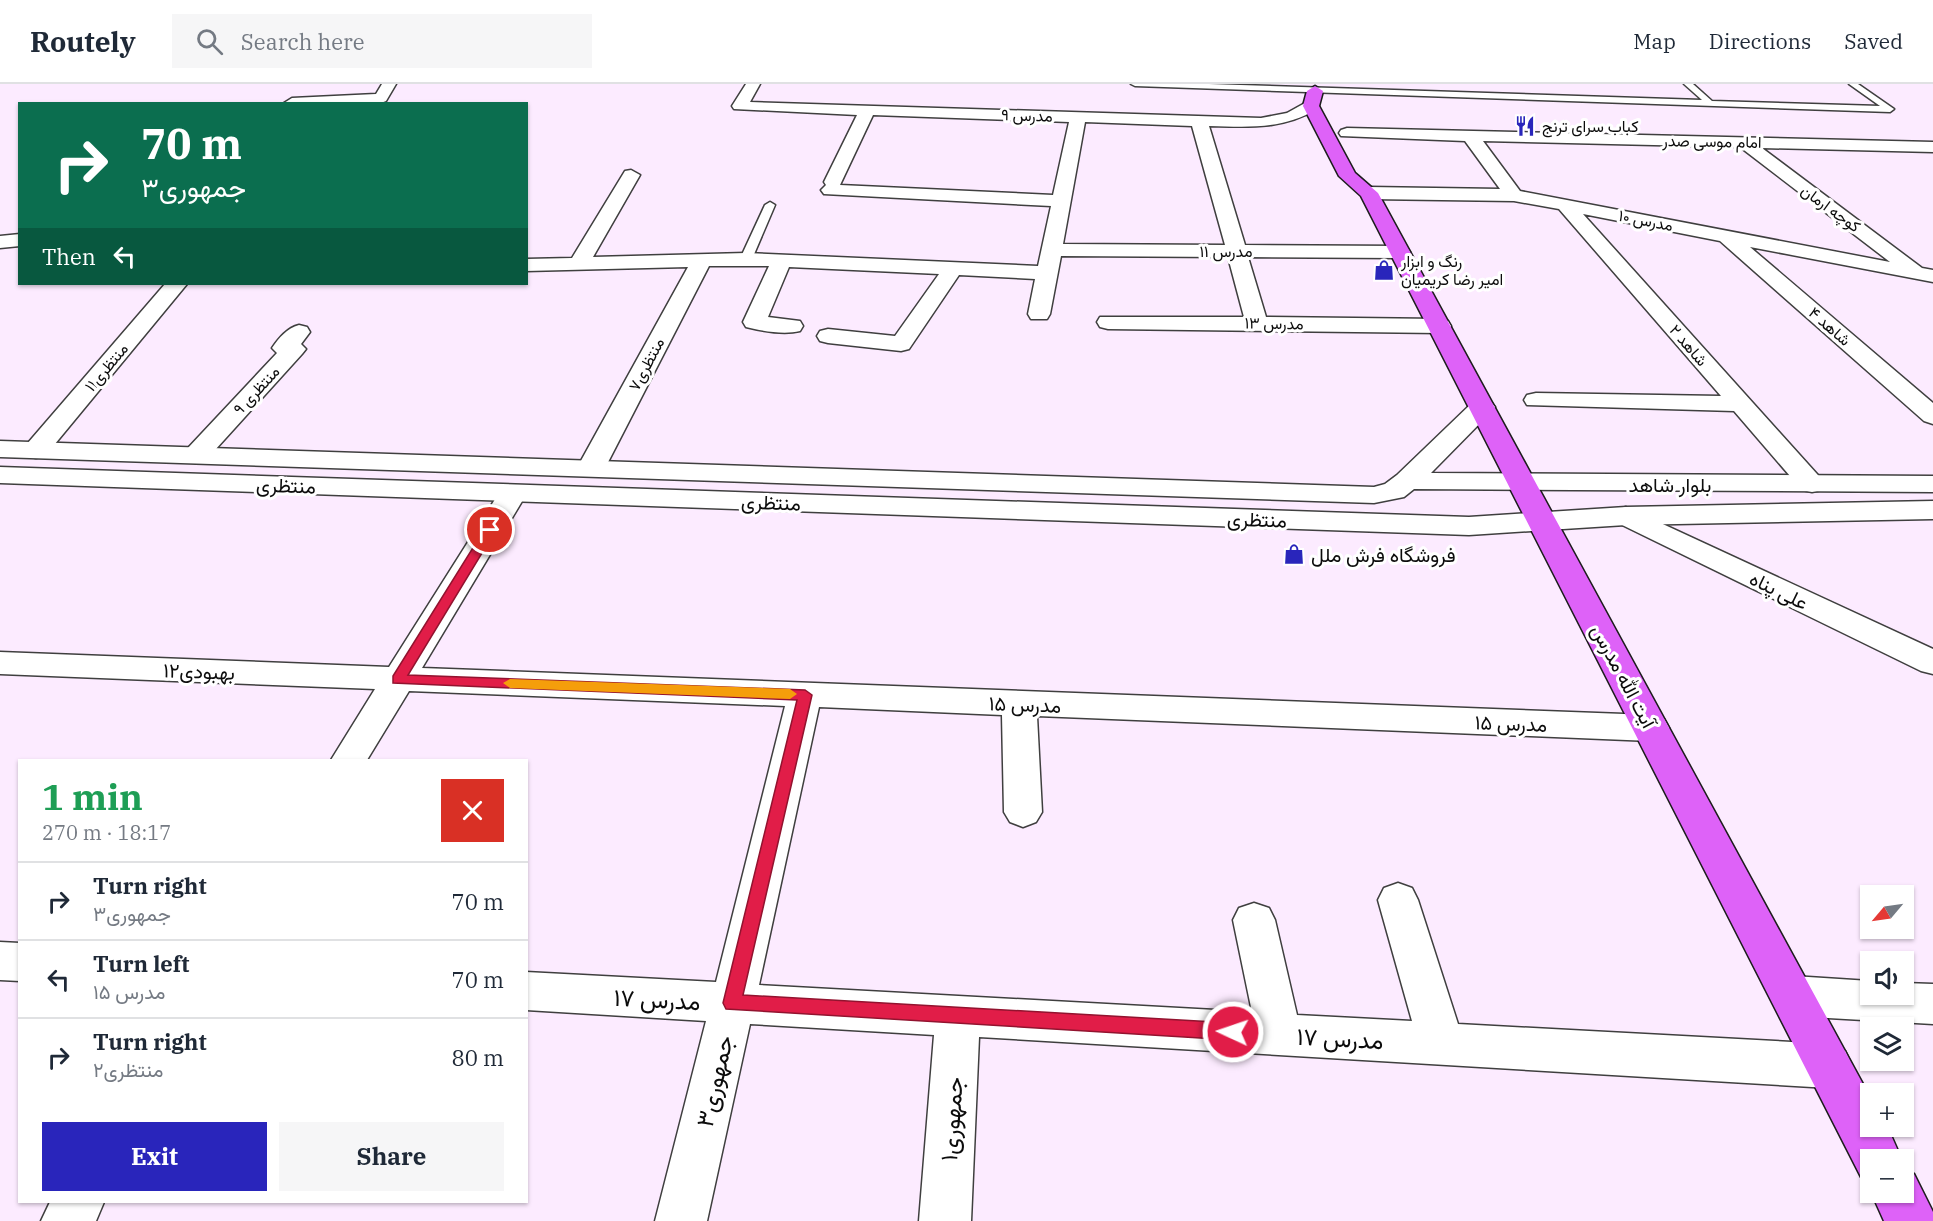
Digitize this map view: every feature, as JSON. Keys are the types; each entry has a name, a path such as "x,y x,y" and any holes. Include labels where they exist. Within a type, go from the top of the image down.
{"main road":[{"path":"1312,93 1329,101 1357,150"},
{"name":"آیت الله مدرس","path":"1312,93 1325,132 1348,176 1368,180 1400,252 1872,1149"},
{"path":"1902,1203 1911,1221"}],"street":[{"path":"293,102 302,84"},
{"path":"322,102 381,98 389,84"},
{"name":"مدرس ۹","path":"753,84 740,106 1262,123 1292,117 1312,93"},
{"path":"867,110 832,186 1061,201"},
{"path":"1039,314 1078,117"},
{"path":"1199,121 1257,323"},
{"name":"امام موسی صدر","path":"1341,122 1470,136 1931,148"},
{"path":"1262,123 1325,132"},
{"path":"1470,136 1515,195"},
{"name":"کوچه ارمان","path":"1743,142 1929,278"},
{"path":"579,263 631,175"},
{"name":"مدرس ۱۰","path":"1368,180 1515,195 1929,278"},
{"name":"شاهد ۲","path":"1565,205 1812,484"},
{"name":"شاهد ۴","path":"1726,236 1933,416"},
{"name":"مدرس ۱۱","path":"1052,250 1400,252"},
{"name":"منتظری۷","path":"591,468 702,260"},
{"path":"528,265 746,260 1047,273"},
{"path":"781,262 754,322 792,326"},
{"path":"828,336 901,344 953,269"},
{"name":"منتظری۱۱","path":"36,450 175,285"},
{"name":"مدرس ۱۳","path":"1108,322 1440,327"},
{"name":"منتظری ۹","path":"196,455 294,349 284,348 299,332"},
{"path":"1536,400 1741,404"},
{"name":"منتظری","path":"0,449 1374,495 1394,490 1407,481 1482,407"},
{"name":"منتظری","path":"0,475 1469,526 1543,522"},
{"name":"بلوار شاهد","path":"1407,481 1933,484"},
{"path":"1221,490 1227,518"},
{"path":"350,759 513,493"},
{"name":"بلوار شاهد","path":"1543,522 1626,516 1933,510"},
{"name":"علی پناه","path":"1626,516 1933,663"},
{"name":"بهبودی۱۲","path":"0,663 398,679"},
{"name":"مدرس ۱۵","path":"398,679 1652,728"},
{"name":"جمهوری۳","path":"681,1221 805,695"},
{"path":"1019,704 1023,812"},
{"path":"1398,900 1442,1043"},
{"path":"1254,920 1279,1034"},
{"path":"0,961 18,962"},
{"name":"مدرس ۱۷","path":"528,991 1829,1066"},
{"path":"1793,996 1933,1004"},
{"name":"جمهوری۱","path":"945,1221 958,1016"},
{"path":"67,1221 78,1203"}],"lane":[{"path":"1135,84 1312,93 1890,109 1852,84"},
{"path":"1440,84 1446,95"},
{"path":"1688,84 1711,104"},
{"path":"1590,92 1596,100"},
{"path":"746,260 770,205"}],"slow traffic":[{"path":"510,683 790,694"}],"place":[{"name":"کباب سرای ترنج","path":"1525,126"},
{"name":"رنگ و ابزار امیر رضا کریمیان","path":"1384,270"},
{"name":"فروشگاه فرش ملل","path":"1294,554"}],"route":[{"path":"490,530 398,679 805,695 732,1003 1233,1032"}]}
